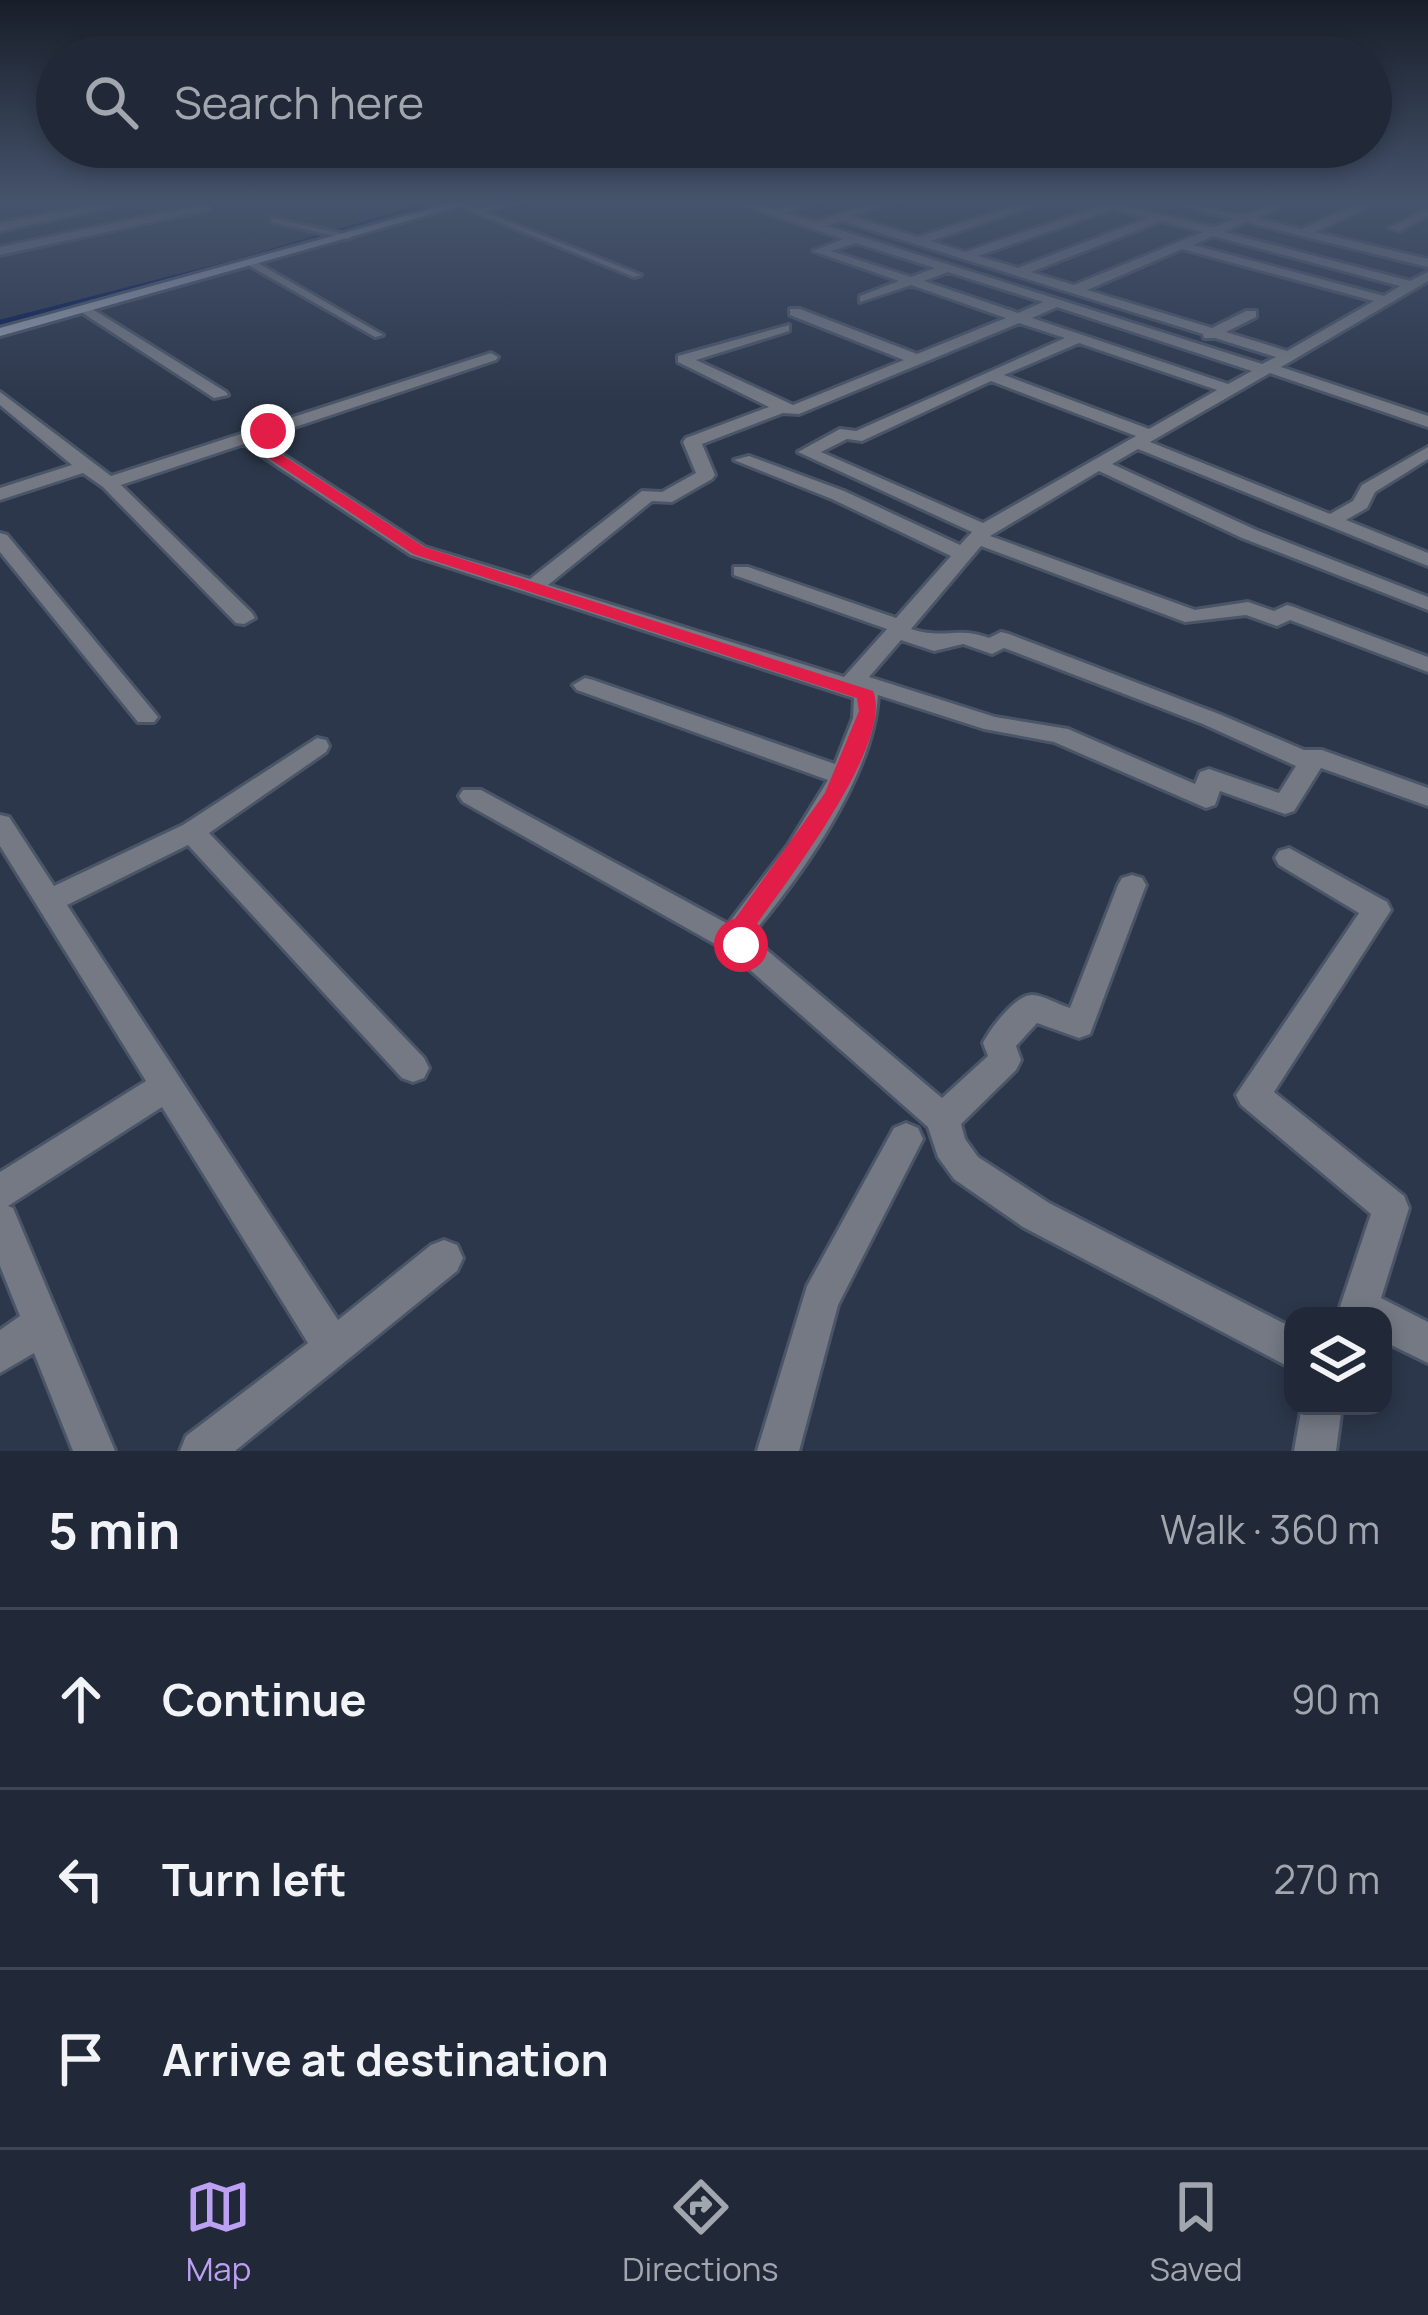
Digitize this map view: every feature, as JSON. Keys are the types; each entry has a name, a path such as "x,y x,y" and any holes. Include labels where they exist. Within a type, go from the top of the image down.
{"street":[{"path":"0,332 240,268"},
{"path":"870,268 1229,389"},
{"path":"865,299 948,268 1428,422"},
{"path":"1005,268 1286,355"},
{"path":"1019,272 1030,268"},
{"path":"1075,290 1127,268"},
{"path":"1264,268 1384,300"},
{"path":"1367,268 1420,280"},
{"path":"852,683 977,541 1143,439 1420,280"},
{"path":"784,328 682,359 794,411 1056,302"},
{"path":"89,311 220,395"},
{"path":"795,312 919,359"},
{"path":"1154,364 1251,314"},
{"path":"977,541 807,452 846,433 856,437 1079,338"},
{"path":"109,483 491,357"},
{"path":"990,375 1426,557"},
{"path":"0,398 109,483 244,618"},
{"path":"533,587 648,495 665,498 706,476 692,442 783,407"},
{"path":"248,440 418,551 992,724 1059,735 1206,799 1209,778 1285,805 1313,756 1428,797"},
{"path":"1331,521 1360,504 1369,489 1428,452"},
{"path":"743,460 1193,617 1247,608 1277,620 1287,610 1428,664"},
{"path":"1100,465 1250,534 1428,604"},
{"path":"0,494 86,467"},
{"path":"0,539 146,717"},
{"path":"741,571 934,644 965,637 992,647 1001,639 1211,718 1311,763"},
{"path":"741,945 739,930 835,795 869,711 866,695 852,683"},
{"path":"585,685 843,776"},
{"path":"49,901 192,832 316,746"},
{"path":"472,796 741,945 943,1119 950,1146 966,1168 1036,1216 1284,1344"},
{"path":"0,824 334,1348"},
{"path":"192,832 413,1069"},
{"path":"1289,858 1377,910 1253,1094 1391,1208 1370,1307"},
{"path":"943,1119 1006,1060 999,1043 1032,1008 1079,1024 1132,886"},
{"path":"0,1192 167,1086"},
{"path":"778,1451 820,1300 906,1138"},
{"path":"0,1220 94,1451"},
{"path":"201,1451 444,1258"},
{"path":"0,1353 42,1324"},
{"path":"1392,1326 1428,1343"},
{"path":"1315,1451 1321,1415"}],"lane":[{"path":"260,268 378,335"},
{"path":"620,268 637,275"}],"waterway":[{"path":"0,322 213,268"}],"route":[{"path":"268,431 248,440 418,551 866,695 869,711 835,795 739,930 741,945"}]}
